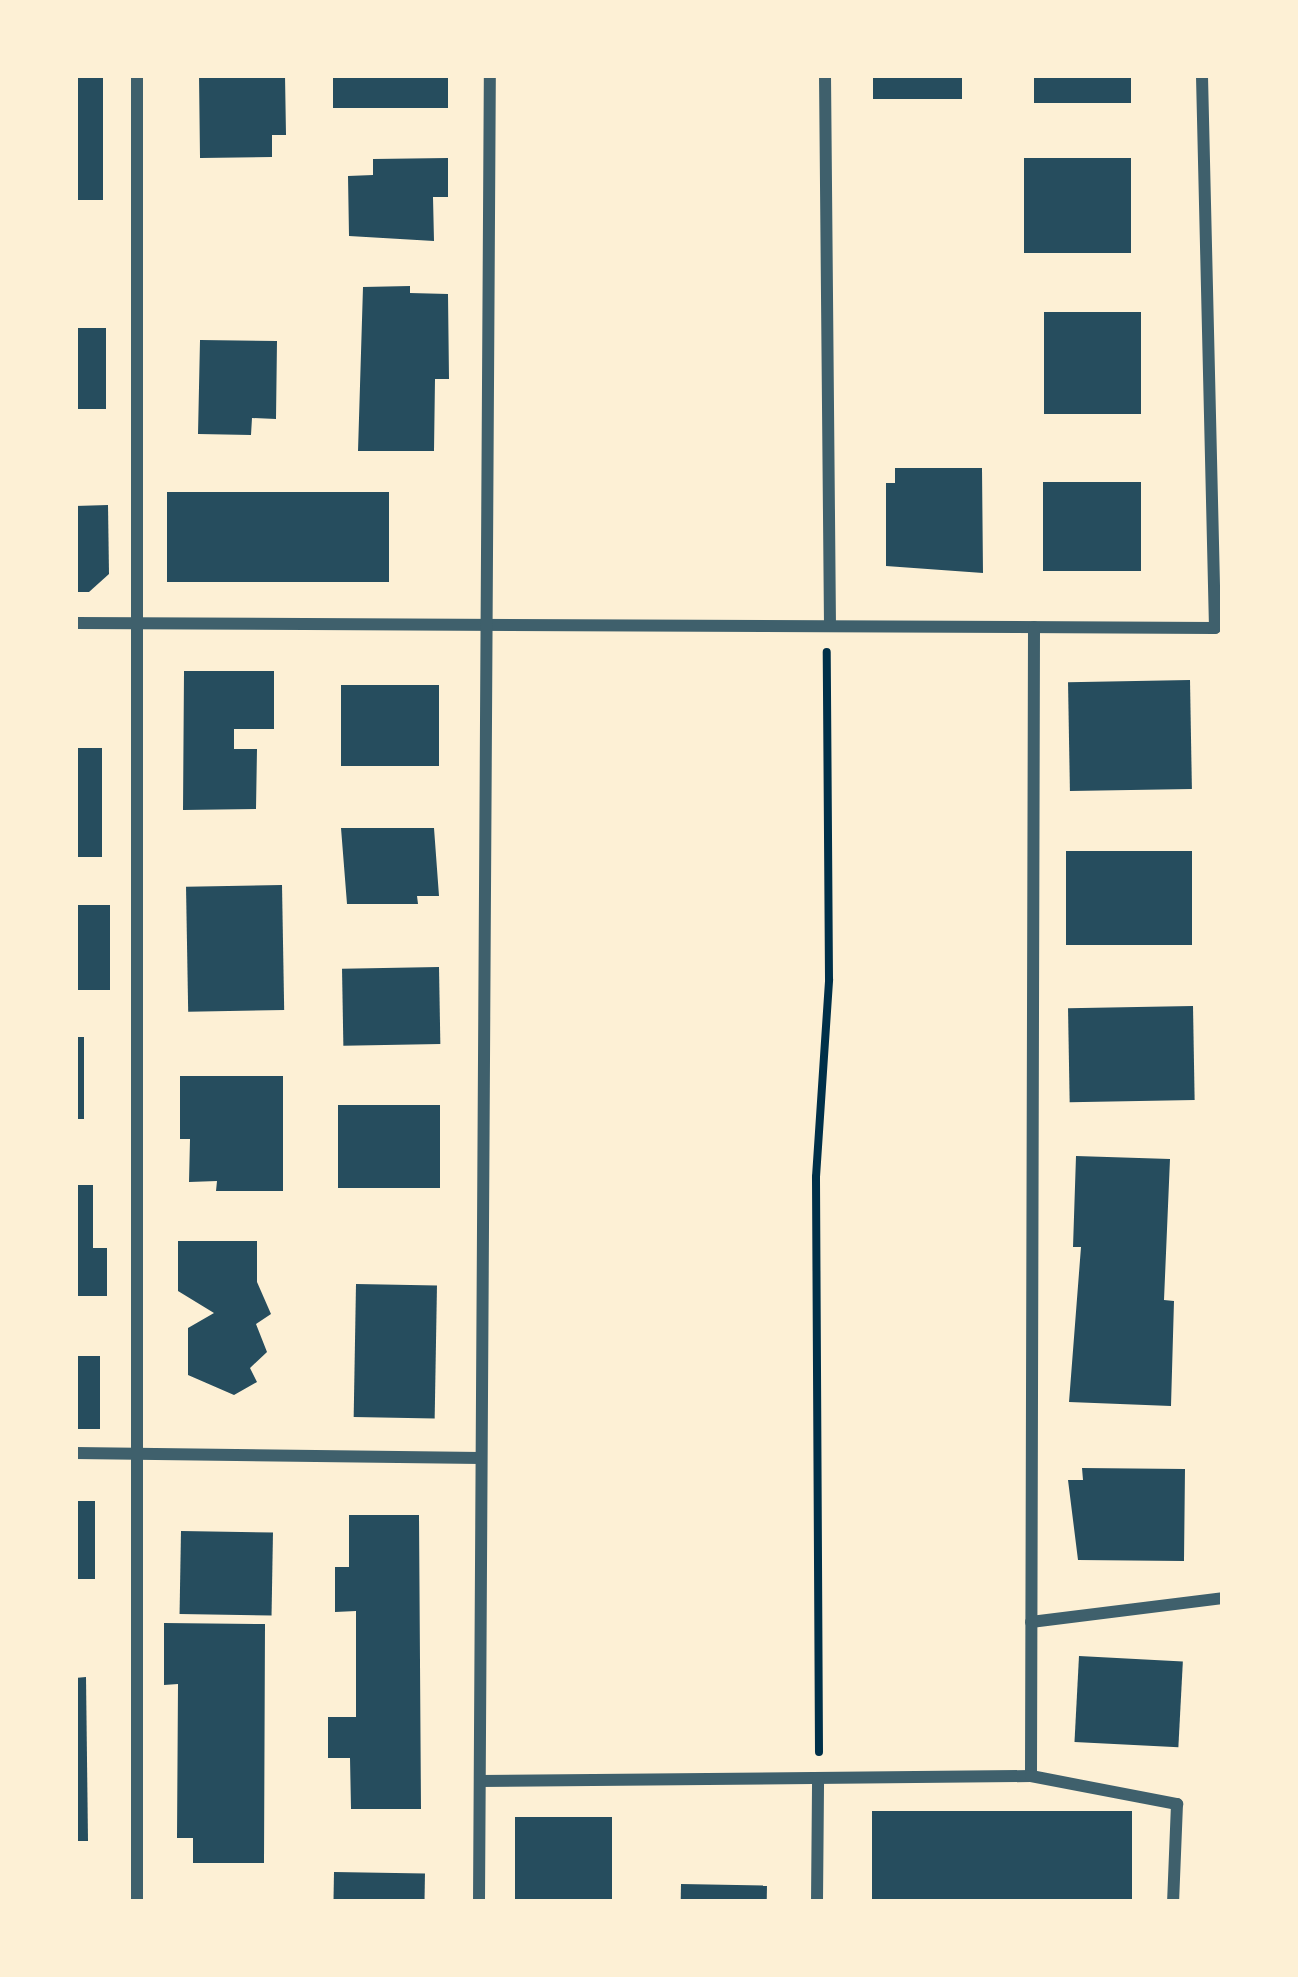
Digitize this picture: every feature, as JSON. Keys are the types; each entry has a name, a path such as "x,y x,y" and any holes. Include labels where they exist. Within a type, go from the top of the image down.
{"street":[{"path":"137,75 137,1902"},
{"path":"479,1902 490,75"},
{"path":"826,75 830,625"},
{"path":"75,623 1215,628 1202,75"},
{"path":"1030,1776 1034,627"},
{"path":"75,1453 481,1458"},
{"path":"1031,1622 1223,1598"},
{"path":"480,1781 1030,1776 1177,1804 1173,1902"},
{"path":"817,1902 818,1778"}],"path":[{"path":"818,1778 816,1177 829,979 823,702 830,625"}],"building":[{"path":"75,75 103,75 103,200 75,200"},
{"path":"199,75 285,75 286,135 272,135 272,157 200,158"},
{"path":"333,75 448,75 448,108 333,108"},
{"path":"873,75 962,75 962,99 873,99"},
{"path":"1034,75 1131,75 1131,103 1034,103"},
{"path":"448,158 448,197 433,197 434,241 349,236 348,176 373,175 373,159"},
{"path":"1024,158 1131,158 1131,253 1024,253"},
{"path":"410,286 410,293 448,294 449,379 435,379 434,451 358,451 363,287"},
{"path":"1044,312 1141,312 1141,414 1044,414"},
{"path":"75,328 106,328 106,409 75,409"},
{"path":"200,340 277,341 276,419 252,418 251,435 198,434"},
{"path":"895,468 982,468 983,573 886,566 886,483 895,483"},
{"path":"1043,482 1141,482 1141,571 1043,571"},
{"path":"167,492 389,492 389,582 167,582"},
{"path":"108,505 109,574 89,592 75,592 75,506"},
{"path":"184,671 274,671 274,729 234,729 234,749 257,749 256,809 183,810"},
{"path":"1190,680 1192,789 1070,791 1068,682"},
{"path":"341,685 439,685 439,766 341,766"},
{"path":"75,748 102,748 102,857 75,857"},
{"path":"341,828 434,828 439,896 417,896 418,904 347,904"},
{"path":"1066,851 1192,851 1192,945 1066,945"},
{"path":"282,885 284,1010 188,1012 186,887"},
{"path":"75,905 110,905 110,990 75,990"},
{"path":"439,967 440,1044 343,1046 342,969"},
{"path":"1193,1006 1195,1100 1070,1102 1068,1008"},
{"path":"75,1037 84,1037 84,1119 75,1119"},
{"path":"180,1076 283,1076 283,1191 216,1191 217,1181 189,1182 190,1139 180,1139"},
{"path":"338,1105 440,1105 440,1188 338,1188"},
{"path":"1076,1156 1170,1159 1164,1300 1174,1301 1171,1406 1069,1402 1081,1247 1073,1247"},
{"path":"75,1185 93,1185 93,1248 107,1248 107,1296 75,1296"},
{"path":"178,1241 257,1241 257,1282 271,1314 256,1324 267,1352 250,1368 257,1382 234,1395 188,1375 188,1328 214,1313 178,1291"},
{"path":"356,1284 437,1285 435,1418 354,1417"},
{"path":"75,1356 100,1356 100,1429 75,1429"},
{"path":"1082,1468 1185,1469 1184,1561 1078,1560 1068,1480 1083,1480"},
{"path":"75,1501 95,1501 95,1579 75,1579"},
{"path":"349,1515 419,1515 421,1809 351,1809 350,1758 328,1758 328,1717 356,1717 356,1611 335,1612 335,1567 349,1567"},
{"path":"181,1531 273,1533 272,1616 180,1614"},
{"path":"164,1623 265,1624 264,1863 193,1863 193,1838 177,1838 178,1684 164,1685"},
{"path":"1079,1656 1183,1661 1178,1747 1074,1742"},
{"path":"86,1677 88,1841 75,1841 75,1678"},
{"path":"872,1811 1132,1811 1132,1902 872,1902"},
{"path":"515,1817 612,1817 612,1902 515,1902"},
{"path":"334,1872 425,1874 424,1902 333,1902"},
{"path":"681,1884 767,1886 767,1902 681,1902"}]}
